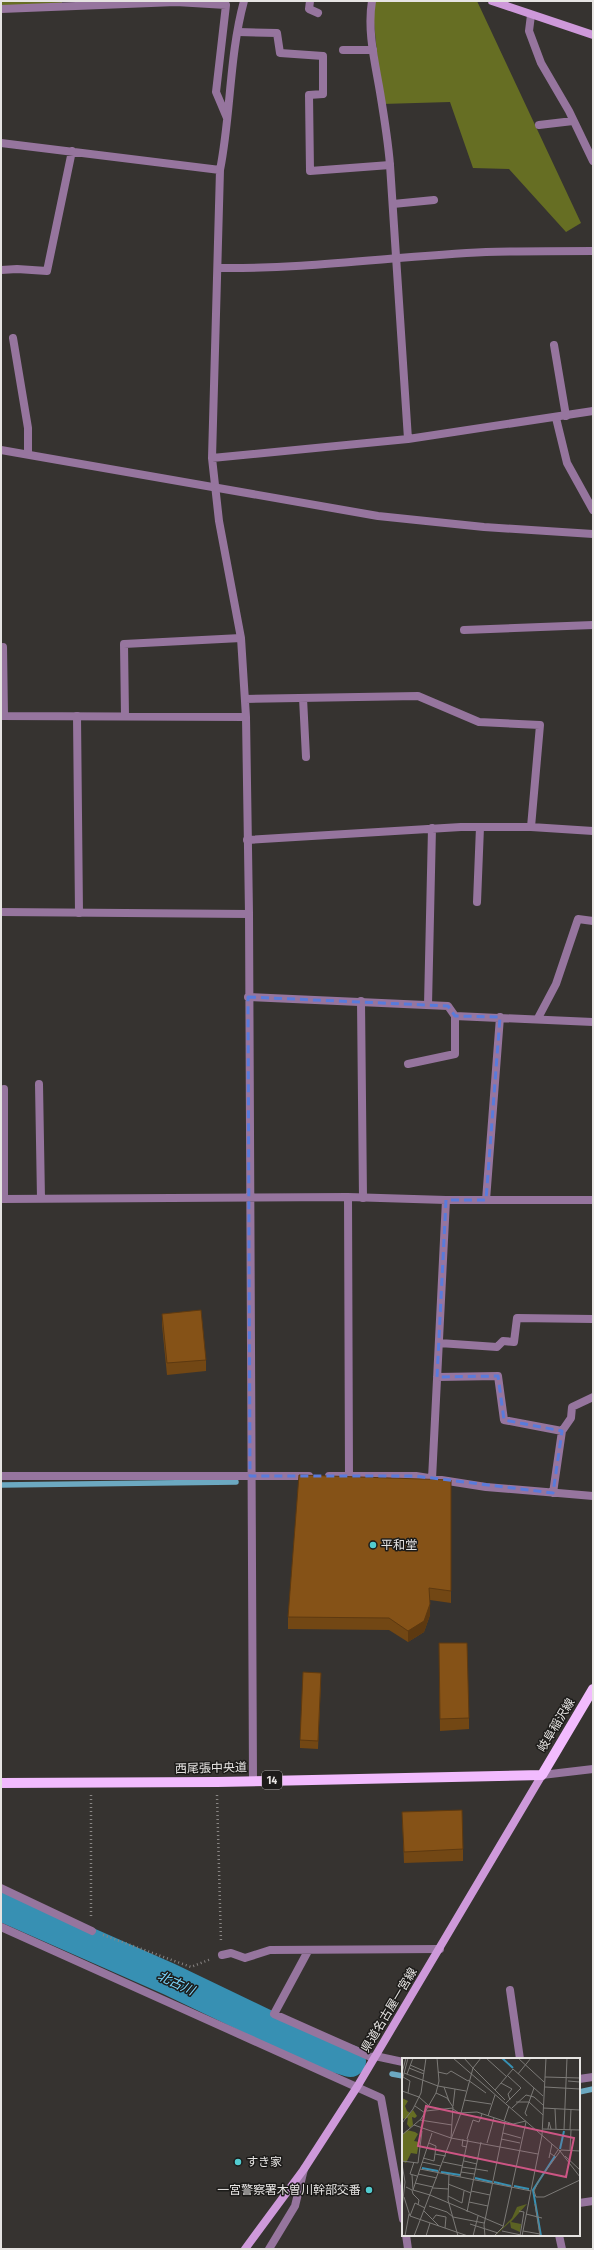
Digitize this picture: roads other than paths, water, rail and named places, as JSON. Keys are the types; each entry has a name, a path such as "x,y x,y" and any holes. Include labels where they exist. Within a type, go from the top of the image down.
{"main road":[{"path":"496,2 531,15 593,34"},
{"name":"岐阜稲沢線","path":"542,1775 593,1690"},
{"name":"西尾張中央道","path":"1,1784 217,1782 253,1780 542,1775"},
{"name":"県道名古屋一宮線","path":"245,2249 304,2169 357,2087 542,1775"}],"street":[{"path":"244,1 231,73 220,170 219,268 212,458 219,521 241,638 246,717 249,914 250,1476 253,1780"},
{"path":"310,1 309,9 318,13"},
{"path":"372,1 370,24 390,165 408,439"},
{"path":"1,9 176,2 226,5 216,92 227,118"},
{"path":"531,15 529,31 541,63 593,161"},
{"path":"238,32 277,33 280,53 323,56 323,94 310,95 310,171 390,165"},
{"path":"343,50 373,50"},
{"path":"539,125 573,121"},
{"path":"1,143 220,170"},
{"path":"1,270 17,269 47,271 72,151"},
{"path":"393,204 434,200"},
{"path":"219,268 272,268 486,252 593,251"},
{"path":"13,338 28,428 28,454"},
{"path":"554,346 566,416"},
{"path":"212,458 408,439 556,418 593,411"},
{"path":"556,418 567,463 593,510"},
{"path":"1,450 378,516 484,527 593,534"},
{"path":"464,630 593,625"},
{"path":"125,716 124,644 241,638"},
{"path":"3,647 3,716 246,717"},
{"path":"245,699 418,696 479,722 540,725 531,827"},
{"path":"302,698 306,757"},
{"path":"77,716 79,913"},
{"path":"477,902 480,827"},
{"path":"247,840 432,828 531,827 593,831"},
{"path":"428,1005 432,828"},
{"path":"1,912 249,914"},
{"path":"538,1018 556,984 578,920 593,921"},
{"path":"248,998 448,1006 455,1016 455,1054 408,1064"},
{"path":"361,1002 363,1198"},
{"path":"455,1016 538,1018 593,1022"},
{"path":"486,1200 500,1017"},
{"path":"39,1084 41,1199"},
{"path":"4,1089 3,1199 348,1197 446,1200 593,1200"},
{"path":"348,1197 349,1476"},
{"path":"432,1479 446,1200"},
{"path":"439,1343 497,1347 503,1341 514,1342 517,1318 593,1319"},
{"path":"437,1377 498,1376 504,1420 562,1431"},
{"path":"553,1492 562,1431 571,1418 572,1407 593,1397"},
{"path":"1,1476 416,1476 486,1487 593,1496"},
{"name":"14","path":"542,1775 593,1769"},
{"path":"1,1888 92,1931"},
{"path":"1,1927 381,2098 402,2214"},
{"path":"222,1955 231,1953 245,1958 270,1950 308,1951 440,1949"},
{"path":"308,1951 274,2014 374,2057 402,2062"},
{"path":"510,1990 520,2058"},
{"path":"580,2079 593,2077"},
{"path":"269,2249 295,2206 304,2169"},
{"path":"580,2203 593,2201"},
{"path":"406,2236 408,2249"},
{"path":"560,2236 562,2249"}],"waterway":[{"path":"1,1485 236,1482"},
{"name":"北古川","path":"1,1905 169,1979 321,2052 350,2061"},
{"name":"北古川","path":"392,2074 402,2076"},
{"name":"北古川","path":"580,2092 593,2089"}],"place":[{"name":"平和堂","path":"373,1545"},
{"name":"すき家","path":"238,2162"},
{"name":"一宮警察署木曽川幹部交番","path":"369,2190"}]}
